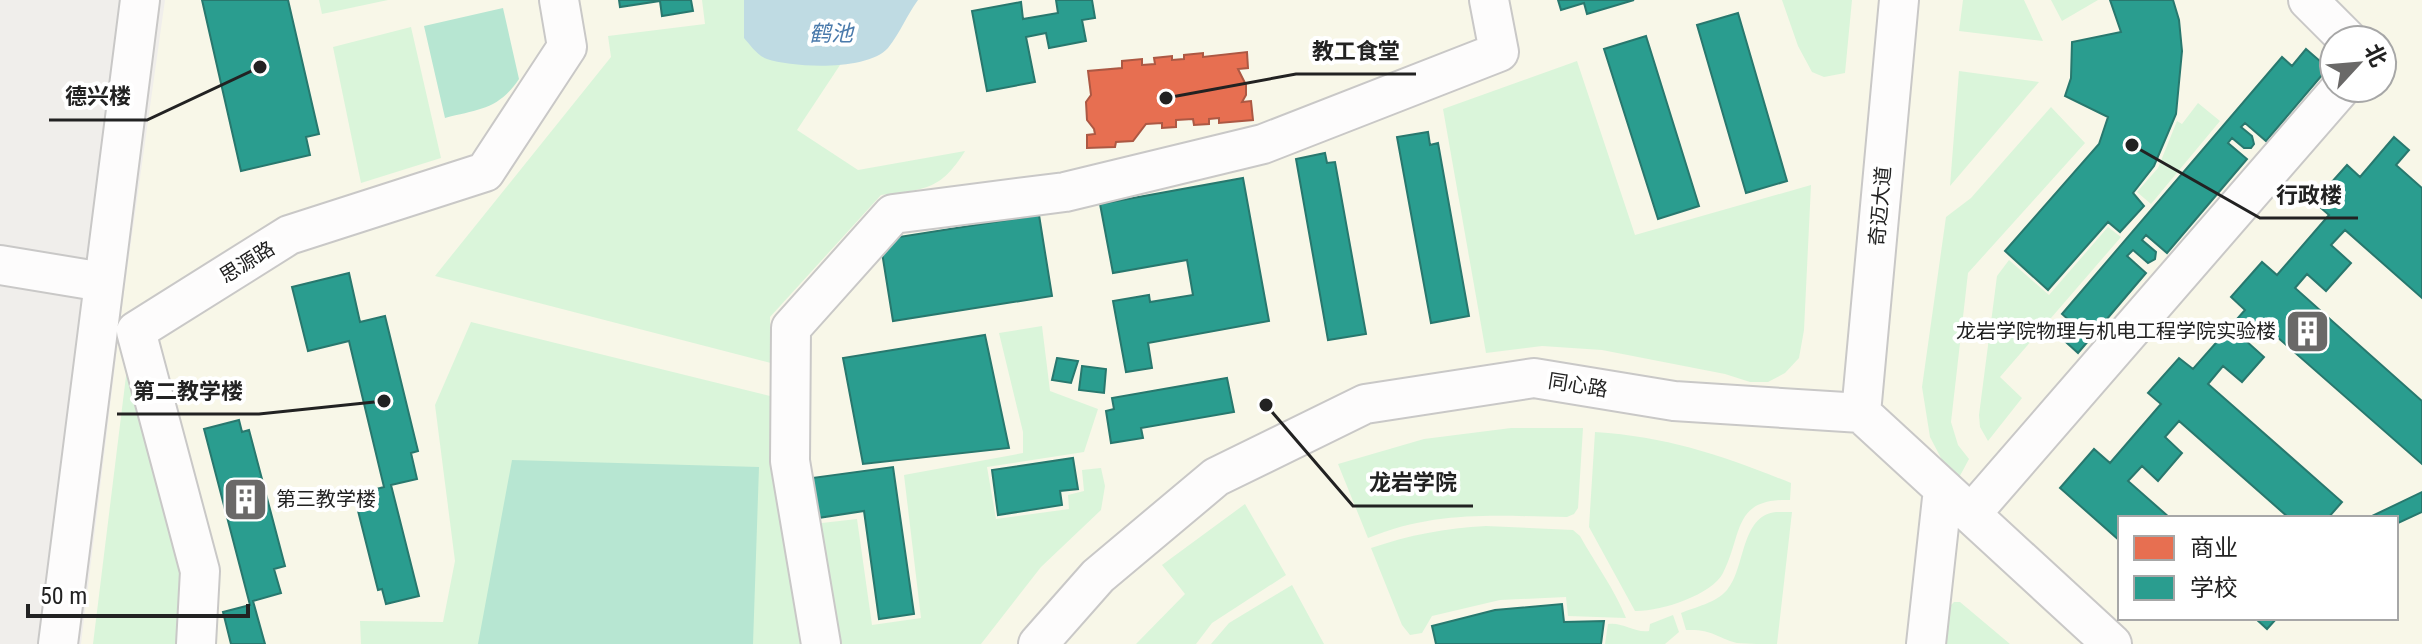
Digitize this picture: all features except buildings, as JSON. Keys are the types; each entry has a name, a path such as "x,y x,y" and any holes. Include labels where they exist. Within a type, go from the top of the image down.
{"street":[{"path":"58,644 140,0"},
{"name":"思源路","path":"196,644 200,571 136,331 289,235 485,172 567,47 559,0"},
{"path":"821,644 790,461 791,328 893,214 1065,192 1263,144 1499,52 1489,0"},
{"name":"奇迈大道","path":"1861,413 1899,0"},
{"path":"2308,0 2332,24"},
{"path":"1971,514 2327,104"},
{"path":"0,265 103,282"},
{"name":"同心路","path":"1038,644 1098,576 1216,477 1365,404 1534,378 1674,401 1861,413"},
{"path":"1861,413 2112,644"},
{"path":"1926,644 1943,489"}],"shaded area":[{"path":"165,0 2422,0 2422,644 81,644 124,292"}],"green space":[{"path":"319,0 388,0 322,14"},
{"path":"702,0 883,0 797,130 858,170 965,151 948,174 930,186 881,195 770,317 771,363 435,276 611,57 608,36 705,24"},
{"path":"1782,0 1852,0 1845,73 1824,77 1812,72 1798,46"},
{"path":"1963,0 2024,0 2043,41 1959,31"},
{"path":"2051,0 2098,0 2062,21"},
{"path":"503,8 519,79 495,103 445,118 424,26"},
{"path":"411,27 441,158 361,183 333,47"},
{"path":"1577,61 1635,235 1811,185 1804,330 1799,358 1785,373 1768,382 1750,382 1725,374 1602,350 1542,346 1486,353 1443,109"},
{"path":"1959,71 2039,82 1950,186"},
{"path":"2198,103 2220,121 2151,204 2137,192 2158,168 2177,121 2182,124"},
{"path":"2051,107 2085,143 1968,273 1951,422 1958,445 1969,459 1955,485 1930,437 1922,387 1946,217 1971,198"},
{"path":"2108,227 2121,237 2000,377 2022,398 1988,441 1980,427 1979,415 1997,276 2009,260 2049,295"},
{"path":"471,322 774,397 804,644 361,644 360,621 443,622 455,561 435,405"},
{"path":"1042,326 1050,391 1098,409 1084,452 987,467 996,519 1069,509 1068,495 1084,491 1082,470 1101,468 1105,486 1101,510 1041,567 981,644 836,644 813,524 857,519 872,625 921,618 904,475 1023,453 1023,432 999,333"},
{"path":"128,360 186,572 181,644 93,644"},
{"path":"1511,428 1583,428 1578,508 1574,514 1567,517 1442,519 1393,529 1368,538 1338,464 1424,439"},
{"path":"1595,432 1672,443 1742,464 1791,483 1790,500 1771,501 1749,512 1742,521 1723,573 1708,588 1684,601 1635,611 1589,527"},
{"path":"512,460 759,467 753,644 478,644"},
{"path":"1245,504 1286,575 1212,623 1196,644 1136,644 1185,594 1162,565"},
{"path":"1776,512 1792,512 1777,644 1737,643 1708,632 1686,630 1681,613 1711,601 1727,590 1756,523"},
{"path":"1486,526 1573,530 1580,536 1626,618 1568,616 1566,597 1500,600 1432,616 1422,633 1410,635 1402,625 1371,548 1428,533"},
{"path":"1292,585 1324,644 1211,644 1229,623"},
{"path":"1954,602 1960,602 2010,644 1943,644 1947,609"},
{"path":"1673,615 1679,632 1665,644 1605,644 1608,624 1649,631 1650,624"}],"water":[{"name":"鹤池","path":"744,0 918,0 888,48 878,55 848,64 812,66 779,62 757,53 744,38"}],"place":[{"name":"德兴楼","path":"260,67"},
{"name":"教工食堂","path":"1166,98"},
{"name":"行政楼","path":"2132,145"},
{"name":"龙岩学院物理与机电工程学院实验楼","path":"2307,331"},
{"name":"第二教学楼","path":"384,401"},
{"name":"龙岩学院","path":"1266,405"},
{"name":"第三教学楼","path":"245,499"}]}
